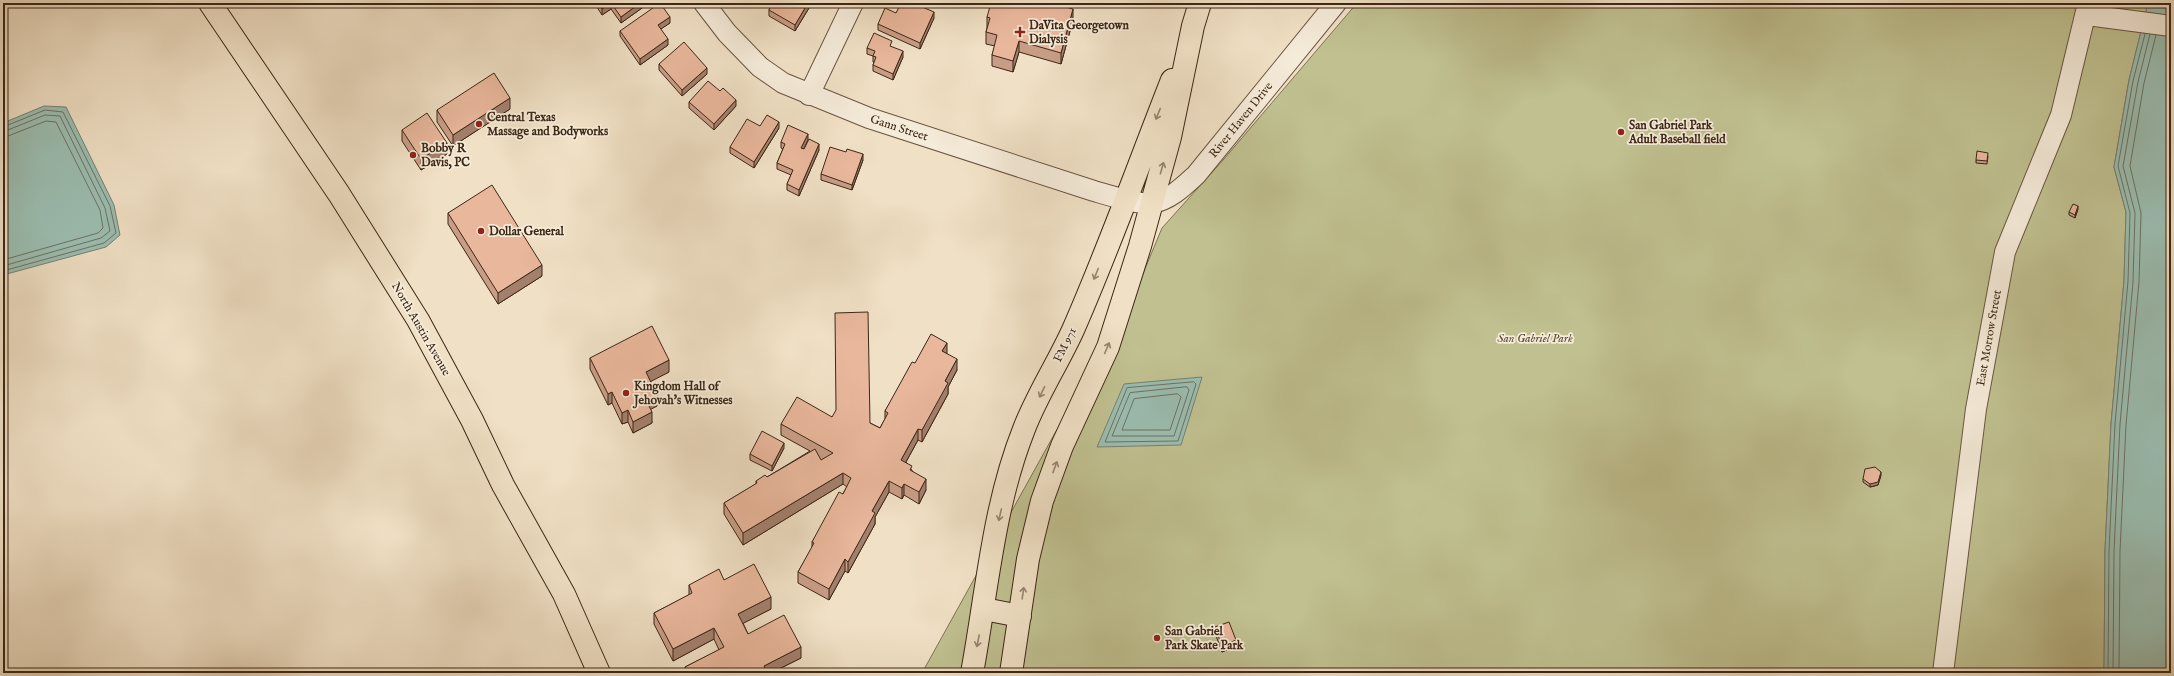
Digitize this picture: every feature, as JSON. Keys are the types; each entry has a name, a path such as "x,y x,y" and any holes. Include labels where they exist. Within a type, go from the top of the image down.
{"main road":[{"name":"North Austin Avenue","path":"210,3 335,188 418,320 472,420 503,485 564,594 598,673"},
{"name":"FM 971","path":"972,673 984,609 991,554 1006,487 1024,429 1072,330 1125,200 1193,26 1200,3"},
{"name":"FM 971","path":"1011,673 1028,559 1042,501 1062,446 1108,347 1152,203 1170,137 1193,26"},
{"path":"984,609 1020,616"}],"street":[{"name":"Gann Street","path":"704,3 726,33 760,67 783,83 809,95 869,118 1125,200"},
{"path":"809,95 854,3"},
{"name":"River Haven Drive","path":"1125,200 1152,203 1176,193 1196,174 1336,3"},
{"path":"2087,9 2171,26"},
{"name":"East Morrow Street","path":"1943,673 1976,410 2005,252 2061,115 2087,9"}],"green space":[{"name":"San Gabriel Park","path":"1357,3 2148,3 2129,80 2114,167 2126,212 2124,281 2111,424 2105,551 2104,673 922,673 1142,276 1162,228 1224,159"}],"water":[{"path":"2148,3 2171,3 2171,673 2104,673 2105,551 2111,424 2124,281 2126,212 2114,167 2129,80"},
{"path":"44,106 66,107 114,205 120,235 106,247 3,275 3,123"},
{"path":"1202,377 1181,445 1097,447 1124,384"}],"building":[{"path":"598,3 611,3 602,9"},
{"path":"611,3 640,3 621,17"},
{"path":"660,3 670,17 658,25 668,39 640,59 620,31"},
{"path":"772,3 808,3 795,25 769,10"},
{"path":"901,3 913,3 934,12 920,43 878,24 885,8 896,13"},
{"path":"991,3 1052,3 1073,9 1061,53 1019,41 1013,61 992,55 997,35 986,32 990,18 987,17"},
{"path":"874,33 892,41 890,46 903,51 893,74 873,65 876,57 873,56 875,51 867,48"},
{"path":"684,42 707,68 682,90 659,64"},
{"path":"494,73 510,98 453,135 437,110"},
{"path":"708,81 720,91 723,88 736,100 714,124 689,102"},
{"path":"427,113 447,143 421,159 402,130"},
{"path":"767,115 779,122 754,162 730,147 747,119 760,126"},
{"path":"788,125 808,134 801,148 804,149 809,139 819,144 799,190 787,184 793,170 777,163 785,144 781,142"},
{"path":"830,147 846,152 847,149 863,154 852,185 821,174"},
{"path":"1977,151 1988,153 1987,161 1976,160"},
{"path":"492,185 542,265 498,293 448,213"},
{"path":"2073,204 2078,206 2075,215 2069,212"},
{"path":"868,312 870,423 880,428 888,413 885,411 912,362 915,363 931,334 947,343 942,351 957,359 945,381 948,383 922,430 918,429 901,460 912,466 910,470 926,479 919,492 904,484 902,488 889,481 872,511 875,513 848,562 845,559 829,589 798,572 814,543 812,542 839,492 843,494 851,478 843,473 743,533 724,503 757,483 756,481 765,475 767,477 815,449 821,460 833,453 781,424 797,397 832,417 836,410 835,313"},
{"name":"Kingdom Hall of Jehovah's Witnesses","path":"652,326 669,360 646,372 657,395 646,400 652,412 633,422 628,410 622,413 612,392 608,394 590,358"},
{"path":"762,431 784,443 772,466 750,454"},
{"path":"1875,467 1881,472 1878,482 1870,484 1863,479 1865,469"},
{"path":"754,564 771,597 738,614 748,634 784,615 801,647 764,666 766,671 763,673 689,673 685,667 724,647 714,628 673,649 654,613 692,593 689,585 719,569 724,580"},
{"path":"1229,622 1236,640 1222,646 1215,627"}],"place":[{"name":"DaVita Georgetown Dialysis","path":"1020,32"},
{"name":"Central Texas Massage and Bodyworks","path":"479,124"},
{"name":"San Gabriel Park Adult Baseball field","path":"1621,132"},
{"name":"Bobby R Davis, PC","path":"413,155"},
{"name":"Dollar General","path":"481,231"},
{"name":"Kingdom Hall of Jehovah's Witnesses","path":"626,393"},
{"name":"San Gabriel Park Skate Park","path":"1157,638"}]}
